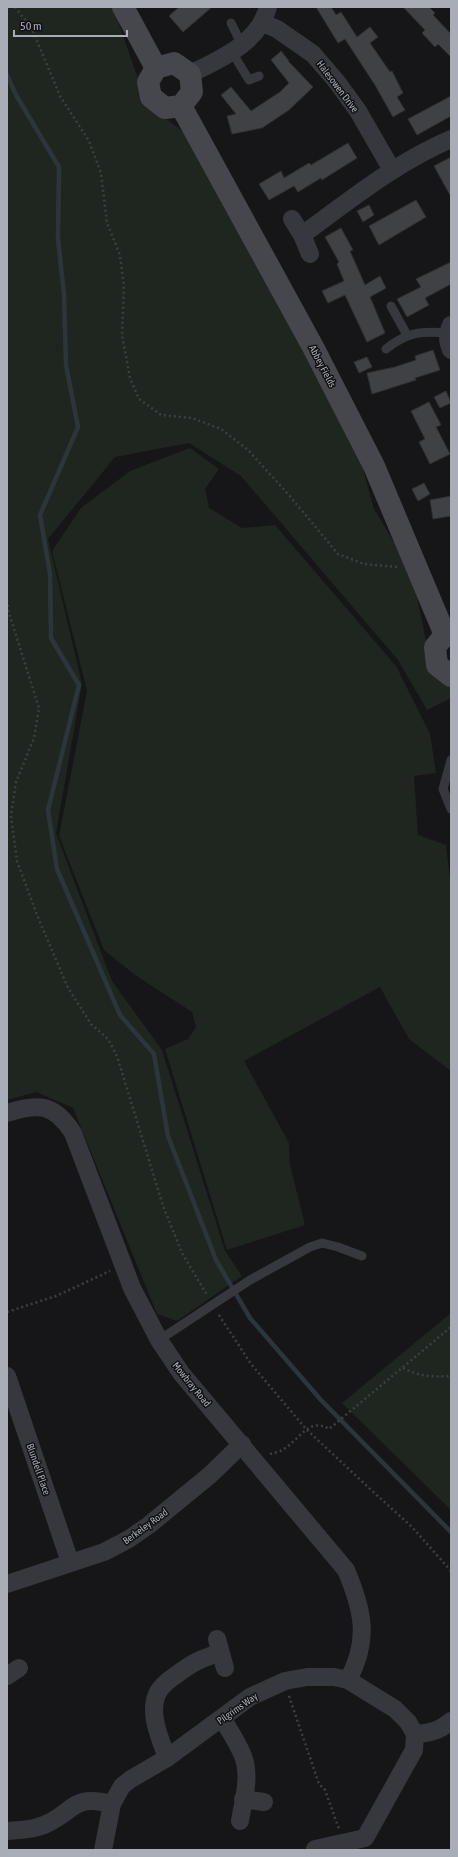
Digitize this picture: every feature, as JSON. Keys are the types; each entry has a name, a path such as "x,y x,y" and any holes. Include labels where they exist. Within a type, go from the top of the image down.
{"street":[{"path":"123,7 156,68"},
{"path":"190,74 237,48 265,15"},
{"name":"Halesowen Drive","path":"265,15 277,29 314,54 338,82 358,110 392,170"},
{"path":"174,64 190,74 192,92 181,106 165,108 150,98 148,82 156,68 174,64"},
{"name":"Abbey Fields","path":"181,106 250,229 337,392 374,466 448,635"},
{"path":"302,235 392,170 436,145 451,139"},
{"path":"292,219 302,235 310,254"},
{"path":"448,635 436,647 437,665 451,676"},
{"name":"Mowbray Road","path":"7,1113 22,1108 39,1106 52,1111 65,1120 73,1133 132,1288 158,1340 181,1373 346,1570 358,1598 362,1628 360,1657 348,1680"},
{"name":"Blundell Place","path":"7,1376 70,1562"},
{"name":"Berkeley Road","path":"7,1584 104,1552 129,1539 149,1525 210,1475 242,1444"},
{"path":"167,1758 155,1721 155,1698 160,1689 193,1662 220,1654"},
{"name":"Pilgrims Way","path":"103,1850 112,1804 122,1786 167,1758 256,1694 285,1681 307,1677 334,1677 348,1680 395,1709 408,1722 415,1734"},
{"path":"222,1718 243,1757 246,1780 240,1821"},
{"path":"315,1849 343,1843 368,1844 414,1750 415,1734 432,1733 442,1729 451,1721"},
{"path":"243,1799 264,1802"},
{"path":"7,1831 44,1825 78,1803 87,1800 97,1800 112,1804"}],"lane":[{"path":"231,23 237,48 249,80 259,76"},
{"path":"391,306 407,335"},
{"path":"386,349 407,335 430,332 450,336"},
{"path":"451,760 444,790 451,809"},
{"path":"158,1340 250,1280 310,1247 322,1243 362,1256"}],"path":[{"path":"15,7 32,29 60,96 89,141 101,173 107,223 120,255 124,286 122,335 130,378 139,399 161,415 192,418 221,429 247,449 288,494 338,554 364,564 397,567 414,559"},
{"path":"7,600 9,613 39,708 34,738 16,782 11,816 18,861 37,916 68,988 91,1024 108,1039 117,1056 164,1206 182,1253 216,1303 251,1364 306,1429 412,1527 451,1571"},
{"path":"7,1312 56,1296 123,1265"},
{"path":"254,1459 283,1450 306,1429 315,1425 323,1425 329,1429 451,1327"},
{"path":"403,1368 414,1374 428,1377 451,1376"},
{"path":"285,1681 319,1784 325,1790 343,1843"}],"shaded area":[{"path":"7,7 113,7 143,93 156,111 194,140 358,451 374,509 412,572 430,661 451,688 451,698 427,710 398,660 241,476 189,443 115,457 48,539 82,684 56,833 112,981 162,1050 225,1251 242,1276 177,1321 157,1314 73,1108 36,1092 7,1100"},
{"path":"190,448 219,469 205,489 209,508 242,528 275,525 396,666 430,734 436,773 414,776 418,835 446,845 451,888 451,1071 409,1039 380,987 244,1061 289,1143 290,1165 305,1225 227,1250 165,1049 188,1039 196,1027 192,1012 135,975 104,950 59,836 87,691 52,551 81,508 130,471"},
{"path":"451,1313 451,1510 342,1403"}],"building":[{"path":"179,7 212,7 183,32 169,16"},
{"path":"316,7 331,7 336,15 341,12 357,37 370,27 378,37 370,43 390,72 392,71 403,93 397,97 405,110 393,117 375,85 345,39 338,43"},
{"path":"403,7 429,7 435,13 433,15 451,34 451,57 438,44 435,47 422,33 425,30"},
{"path":"281,51 288,61 313,87 289,110 262,128 232,134 227,116 236,114 221,95 231,87 251,111 280,92 289,83 271,60"},
{"path":"451,96 451,116 417,135 408,119"},
{"path":"348,143 357,158 322,180 321,178 298,192 294,186 269,200 259,184 281,171 284,178 309,163 311,165"},
{"path":"451,157 451,197 434,166"},
{"path":"416,200 426,217 379,245 369,226"},
{"path":"369,205 374,215 363,222 357,211"},
{"path":"341,228 353,250 350,251 365,285 380,276 386,288 370,297 385,333 367,342 345,295 328,303 322,291 344,281 337,264 339,262 325,237"},
{"path":"451,262 451,284 425,298 429,305 407,317 397,299 421,287 416,279"},
{"path":"433,350 440,370 415,378 416,380 372,394 367,373 395,367 416,360 415,356"},
{"path":"367,357 372,367 359,373 354,362"},
{"path":"446,391 451,403 440,408 434,397"},
{"path":"429,402 441,425 436,427 450,454 430,464 419,442 425,439 411,411"},
{"path":"424,483 430,494 418,501 412,489"},
{"path":"451,496 451,516 433,519 430,500"}],"waterway":[{"path":"7,75 16,95 59,167 58,239 64,294 66,365 78,427 40,515 50,574 51,638 79,685 48,810 57,869 120,1015 154,1054 168,1136 216,1260 250,1318 321,1400 451,1532"}]}
